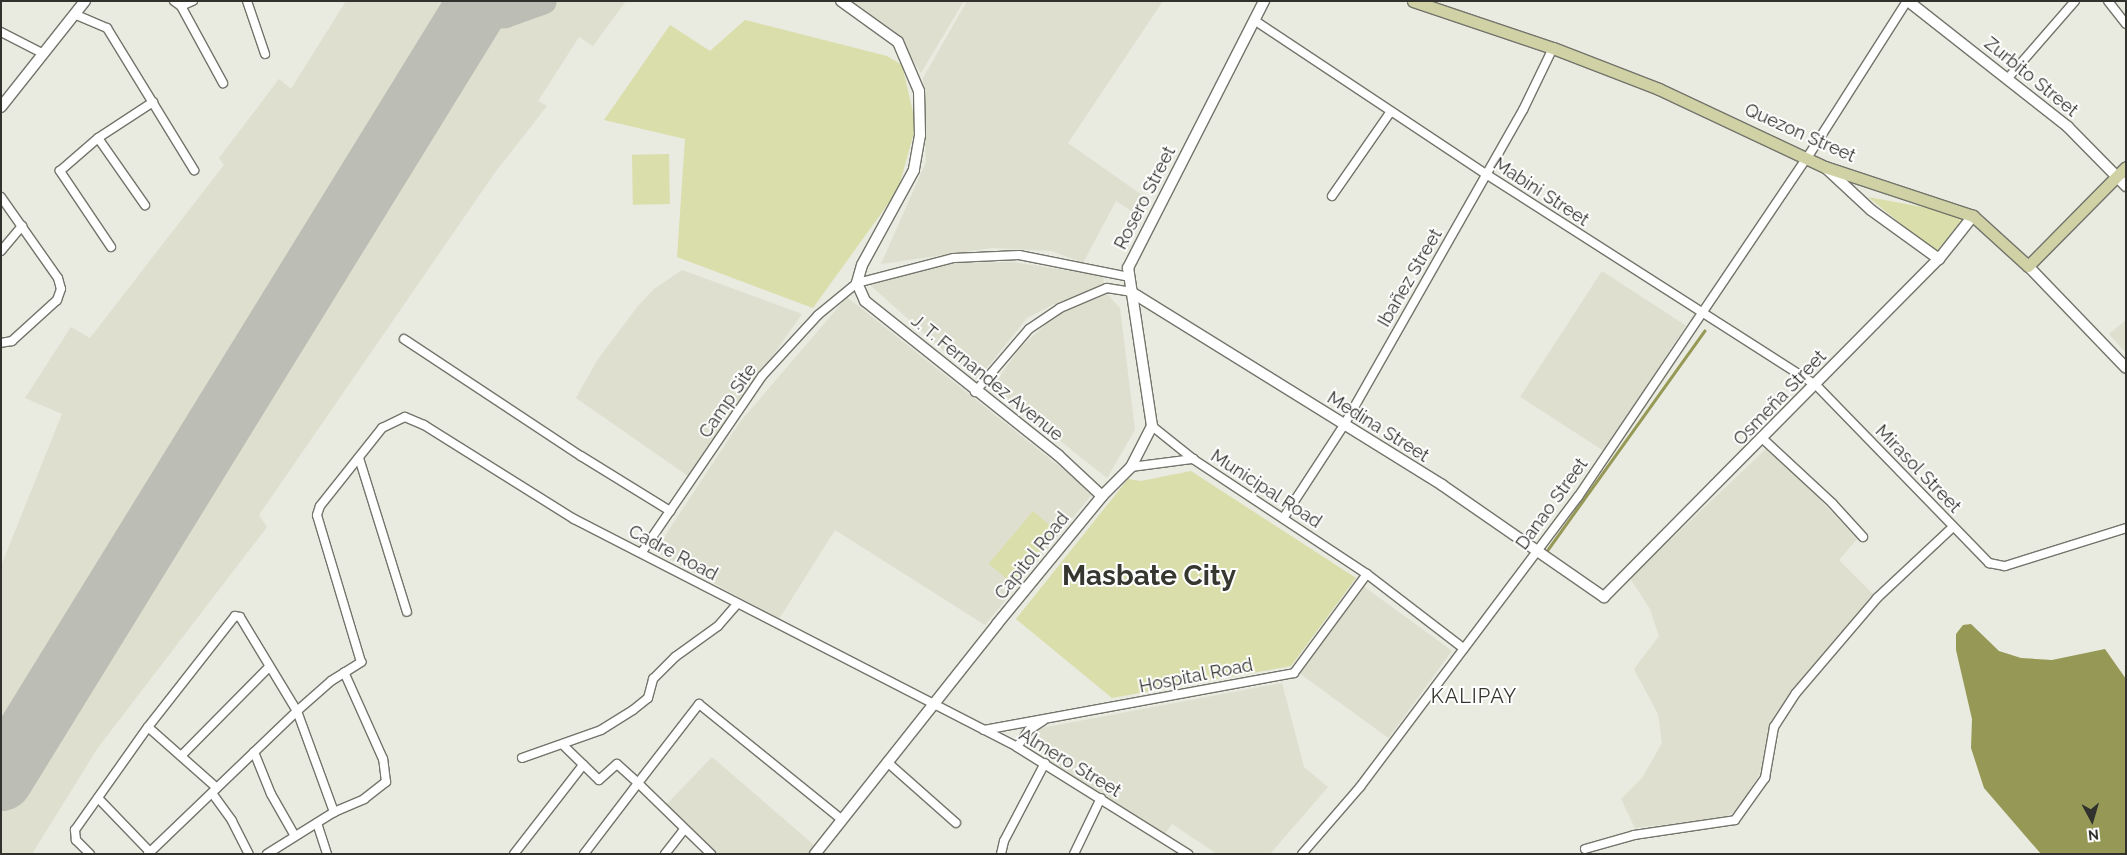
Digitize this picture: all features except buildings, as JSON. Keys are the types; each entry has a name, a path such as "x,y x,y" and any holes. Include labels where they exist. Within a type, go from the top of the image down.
{"main road":[{"name":"Quezon Street","path":"1413,1 1553,48 1659,89 1825,167 1973,216 2028,266"},
{"path":"2028,266 2126,167"}],"street":[{"path":"1,107 84,1"},
{"path":"193,1 178,4 223,83"},
{"path":"247,1 265,54"},
{"path":"840,1 898,42 919,91 920,135 914,170 862,265 857,283 954,258 1019,255 1129,277"},
{"name":"Rosero Street","path":"1152,426 1128,268 1264,1"},
{"name":"Zurbito Street","path":"1907,1 2008,78 2068,127 2115,177 2126,186"},
{"name":"Danao Street","path":"1302,854 1360,787 1578,497 1807,158 1907,1"},
{"path":"2008,78 2075,1"},
{"path":"2108,1 2126,24"},
{"path":"74,14 107,28 194,170"},
{"name":"Mabini Street","path":"1254,20 1486,174 1815,384"},
{"path":"1,32 42,53"},
{"name":"Ibañez Street","path":"1284,517 1344,425 1523,110 1553,48"},
{"path":"111,247 60,171 98,138 153,102"},
{"path":"1332,196 1391,111"},
{"path":"98,138 145,206"},
{"path":"1825,167 1871,210 1939,259"},
{"path":"1,197 58,278 61,290 57,300 12,341 1,343"},
{"name":"Osmeña Street","path":"1604,597 1763,439 1939,259 1973,216"},
{"path":"1,251 22,226"},
{"name":"Quezon Street","path":"2028,266 2126,368"},
{"path":"1107,288 1110,273"},
{"name":"J. T. Fernandez Avenue","path":"857,283 865,301 975,392 1058,456 1102,496"},
{"name":"Camp Site","path":"642,552 762,376 818,314 857,283"},
{"path":"975,392 1029,329 1060,308 1107,288 1131,292"},
{"name":"Medina Street","path":"1131,292 1442,486 1604,597"},
{"path":"404,339 519,416 670,511"},
{"name":"Mirasol Street","path":"1815,384 1989,563 2005,566 2126,528"},
{"name":"Cadre Road","path":"359,458 382,428 405,417 424,425 574,519 642,552 737,604 933,706"},
{"name":"Municipal Road","path":"1152,426 1193,459 1284,517 1366,574 1463,648"},
{"name":"Capitol Road","path":"815,854 841,819 1102,496 1131,467 1152,426"},
{"path":"1763,439 1832,503 1863,538"},
{"path":"359,458 407,612"},
{"path":"98,798 149,853 297,711 344,672 361,662 317,516 320,506 359,458"},
{"path":"1131,467 1193,459"},
{"path":"1585,849 1634,835 1735,820 1765,778 1774,727 1796,693 1877,598 1953,526"},
{"name":"Hospital Road","path":"983,730 1294,673 1366,574"},
{"path":"522,758 601,730 633,710 648,698 653,679 674,657 718,626 737,604"},
{"path":"90,854 73,835 148,727 235,616 240,617 297,711 334,812"},
{"path":"181,756 270,667"},
{"path":"268,854 334,812 364,799 386,782 383,760 344,672"},
{"path":"584,854 699,704 841,819"},
{"name":"Almero Street","path":"933,706 1017,747 1045,763 1188,854"},
{"path":"1017,747 1029,730 1047,718"},
{"path":"148,727 181,756 214,790 249,854"},
{"path":"563,745 599,780 617,764 711,854"},
{"path":"254,752 271,794 295,836"},
{"path":"888,762 956,823"},
{"path":"1001,854 1004,841 1045,763"},
{"path":"514,854 583,765"},
{"path":"1074,854 1101,798"},
{"path":"317,823 327,854"},
{"path":"665,854 684,830"}],"shaded area":[{"path":"346,1 626,1 593,46 579,37 538,101 547,106 496,171 259,515 267,527 97,749 32,854 1,854 1,566 62,414 25,398 71,327 90,338 224,165 219,158 279,79 291,89"},
{"path":"848,1 964,1 921,73 890,28"},
{"path":"967,1 1163,1 1068,143 1149,200 1139,216 1116,201 1083,263 1052,251 992,248 881,264 926,162 923,78"},
{"path":"745,20 887,56 902,65 916,125 898,190 813,308 677,257 685,139 604,120 670,25 710,51"},
{"path":"669,154 670,204 633,205 632,155"},
{"path":"1868,197 1966,215 1936,252"},
{"path":"1013,262 1104,276 1103,286 1056,303 1027,318 977,380 870,285 950,263"},
{"path":"682,270 802,314 688,476 576,398 598,359 638,306 654,289"},
{"path":"1602,271 1686,325 1604,451 1520,397"},
{"path":"1107,294 1120,308 1135,430 1107,478 992,387 1020,348 1056,315"},
{"path":"847,297 1093,493 985,625 835,530 779,619 655,551 740,422"},
{"path":"2126,320 2126,353 2109,334"},
{"path":"1769,446 1857,539 1839,560 1874,595 1777,714 1768,738 1764,767 1737,811 1723,818 1635,828 1621,799 1642,778 1662,743 1658,714 1634,669 1659,636 1650,609 1630,578"},
{"path":"1191,471 1356,578 1291,666 1112,698 1016,619 1128,479 1141,481"},
{"path":"1033,511 1057,531 1012,584 989,564"},
{"path":"1363,586 1452,651 1389,738 1300,673"},
{"path":"1971,624 1999,651 2021,658 2052,660 2105,649 2126,679 2126,854 2041,854 1984,788 1971,748 1972,719 1956,650 1956,634 1963,625"},
{"path":"1282,683 1304,767 1328,787 1270,854 1217,854 1172,824 1165,834 1022,745 1036,729"},
{"path":"712,757 814,845 807,854 715,854 664,807"}],"waterway":[{"path":"1546,552 1704,331"}],"taxiway":[{"path":"471,17 505,15 544,1"}],"runway":[{"path":"1,779 480,1"}],"district":[{"name":"Masbate City","path":"1149,576"},
{"name":"KALIPAY","path":"1474,696"}]}
